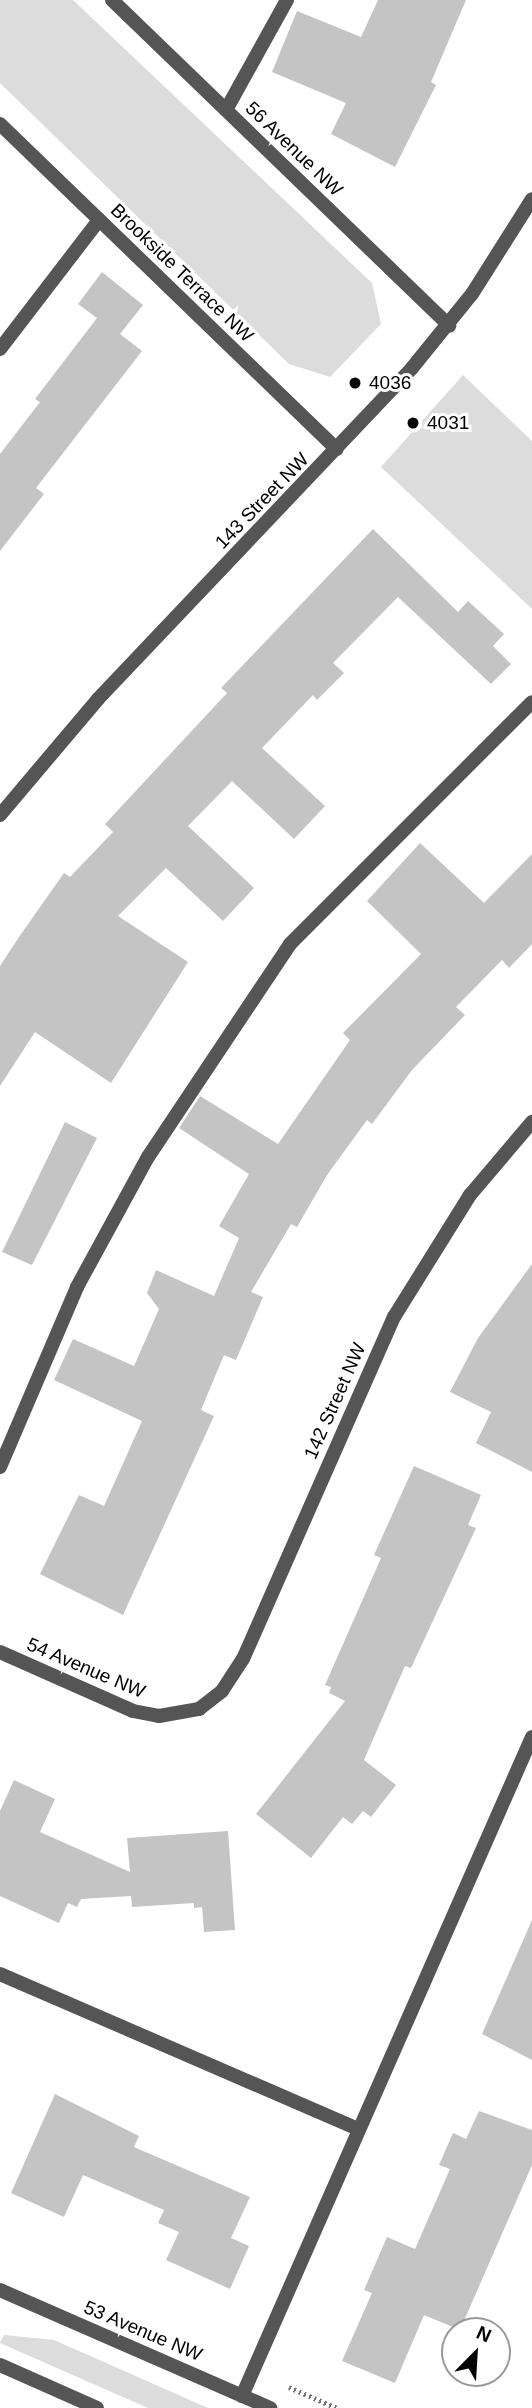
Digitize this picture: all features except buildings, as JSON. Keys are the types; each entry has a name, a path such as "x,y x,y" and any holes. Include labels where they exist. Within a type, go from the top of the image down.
{"street":[{"name":"56 Avenue NW","path":"112,0 449,326"},
{"path":"226,110 287,0"},
{"name":"Brookside Terrace NW","path":"0,124 337,449"},
{"name":"143 Street NW","path":"0,815 98,699 337,449 449,326 532,199"},
{"path":"0,349 99,220"},
{"path":"0,1467 77,1287 148,1157 282,955 532,702"},
{"name":"142 Street NW","path":"199,1709 222,1691 243,1659 364,1381 418,1275 470,1195 532,1122"},
{"name":"54 Avenue NW","path":"0,1652 134,1711 159,1716 199,1709"},
{"path":"242,2396 356,2128 532,1737"},
{"path":"0,1974 356,2128"},
{"name":"53 Avenue NW","path":"0,2290 270,2408"},
{"path":"0,2365 97,2408"}],"shaded area":[{"path":"0,0 73,0 372,283 381,324 330,377 289,364 0,83"},
{"path":"463,375 532,441 532,609 381,467"},
{"path":"4,2335 54,2340 208,2408 148,2408 0,2343"}],"place":[{"name":"4036","path":"355,383"},
{"name":"4031","path":"413,423"}]}
